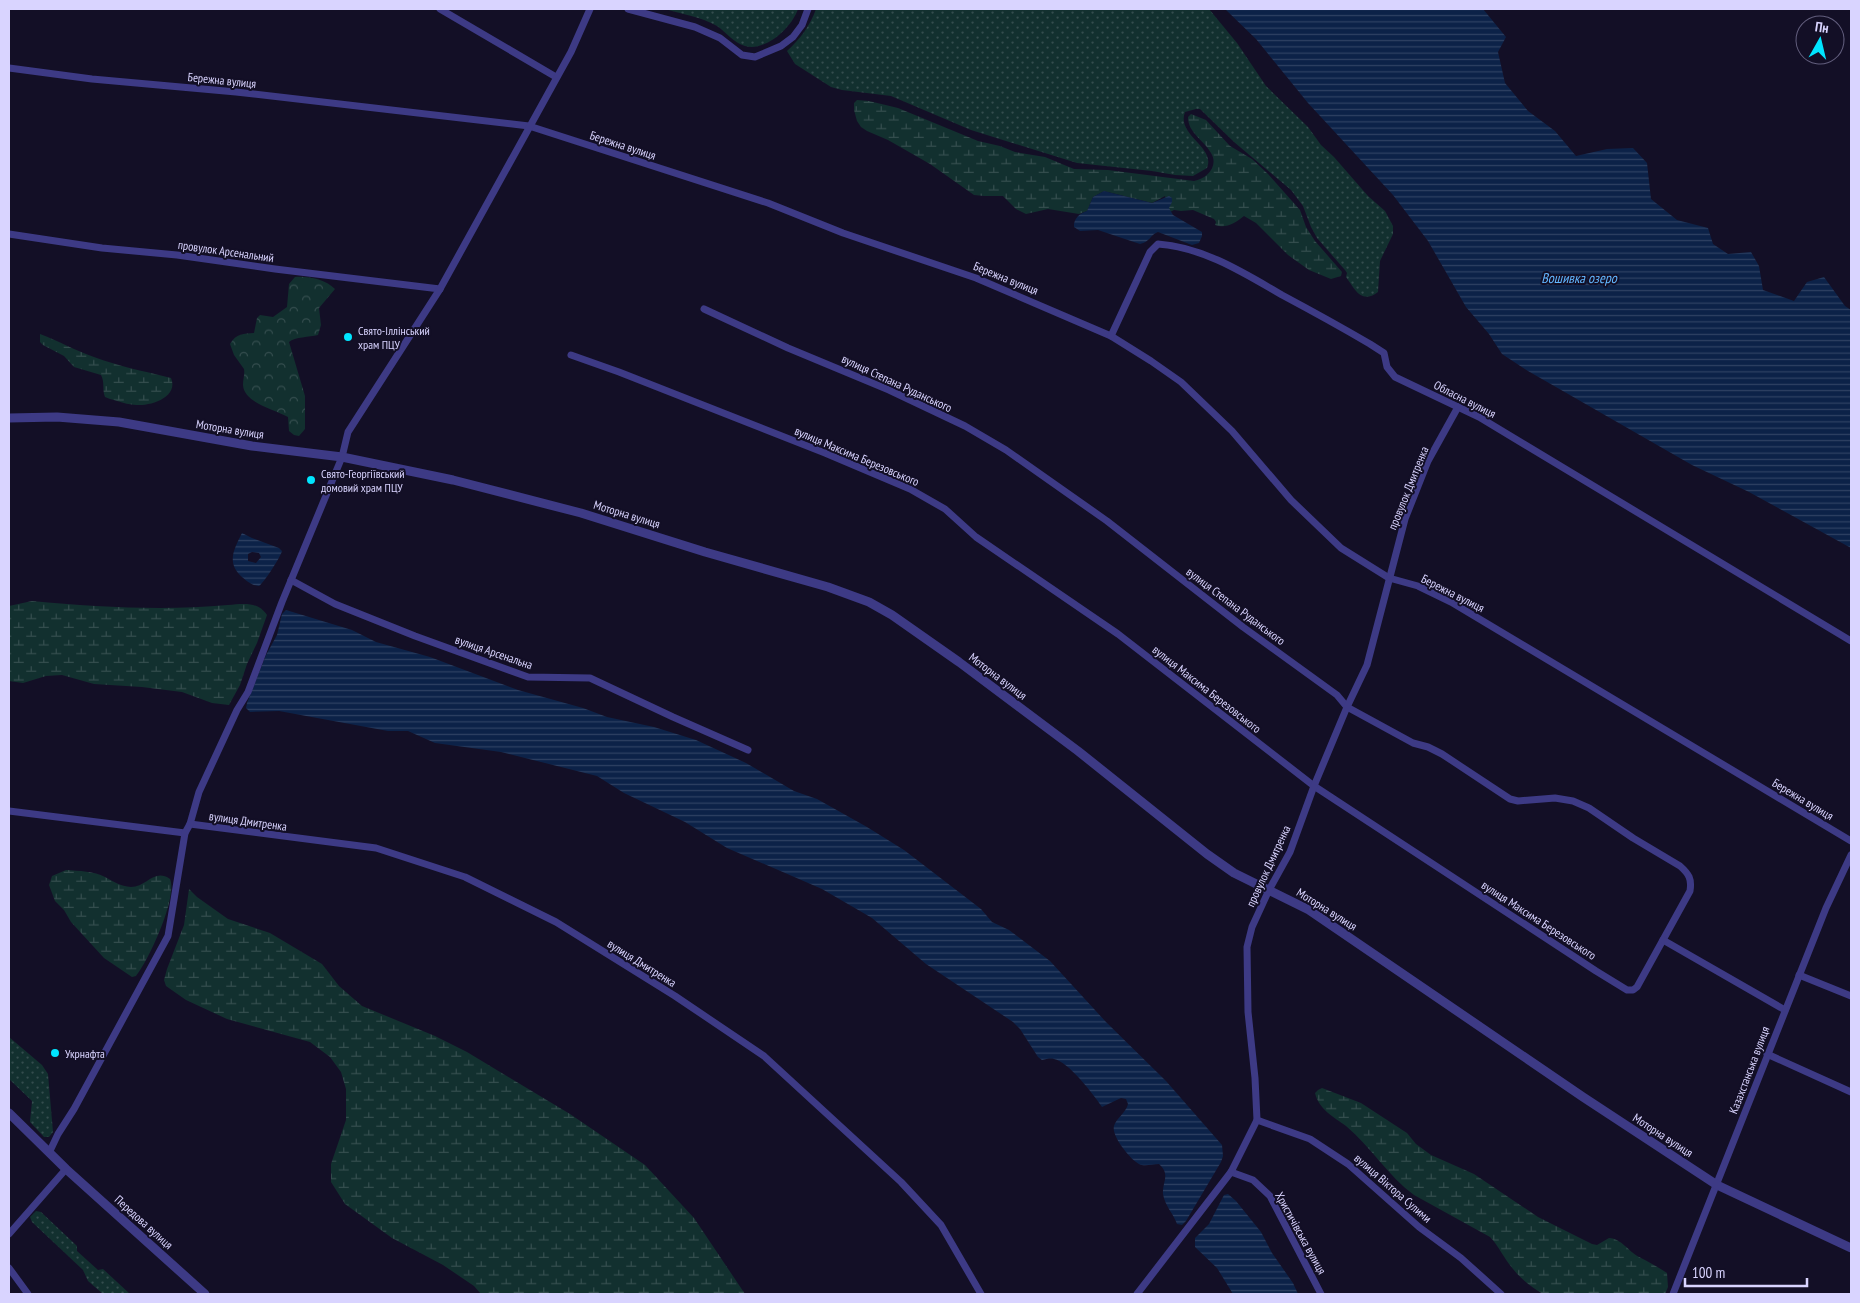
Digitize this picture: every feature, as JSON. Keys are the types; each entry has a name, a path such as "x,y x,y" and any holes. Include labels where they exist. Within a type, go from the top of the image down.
{"street":[{"path":"440,9 556,77"},
{"path":"49,1153 168,936 185,833 190,824 199,792 237,710 248,692 342,456 348,432 440,289 571,52 590,9"},
{"path":"628,9 695,27 720,38 742,55 755,57 780,46 793,37 802,25 808,9"},
{"name":"Бережна вулиця","path":"9,68 92,79 236,92 529,126 768,204 843,233 976,278 1111,336 1181,382 1232,431 1292,500 1341,548 1389,578 1418,586 1452,602 1851,841"},
{"name":"провулок Арсенальний","path":"9,234 102,248 177,255 440,289"},
{"name":"Обласна вулиця","path":"1111,336 1150,252 1158,244 1170,245 1207,256 1244,272 1323,316 1384,353 1387,367 1395,377 1479,417 1851,641"},
{"name":"вулиця Степана Руданського","path":"704,309 788,348 889,390 965,426 1006,450 1107,521 1243,627 1337,694 1347,707 1412,742 1442,754 1510,799 1565,798 1589,808 1633,838 1680,866 1691,878 1690,891 1663,940"},
{"name":"вулиця Максима Березовського","path":"571,355 833,457 910,489 945,509 976,537 1118,634 1314,786 1627,990 1633,990 1637,987 1663,940"},
{"name":"провулок Дмитренка","path":"1258,1120 1248,1012 1247,947 1252,927 1269,890 1290,852 1314,786 1372,651 1405,519 1428,461 1458,407"},
{"name":"Моторна вулиця","path":"9,418 87,418 252,446 342,456 454,480 581,513 705,552 828,587 869,602 892,615 967,668 1078,751 1207,854 1234,873 1309,910 1583,1098 1717,1185 1851,1248"},
{"name":"вулиця Арсенальна","path":"291,580 335,604 415,636 528,677 590,678 748,750"},
{"path":"9,811 185,833"},
{"name":"вулиця Дмитренка","path":"190,824 376,848 465,877 556,922 675,996 764,1056 901,1182 941,1226 980,1294"},
{"name":"Казахстанська вулиця","path":"1673,1294 1826,908 1851,855"},
{"path":"1663,940 1785,1010"},
{"path":"1799,975 1851,996"},
{"path":"1767,1054 1851,1092"},
{"name":"Передова вулиця","path":"9,1113 66,1169 206,1294"},
{"path":"1137,1294 1231,1172 1258,1120"},
{"name":"вулиця Віктора Сулими","path":"1258,1120 1310,1139 1348,1164 1420,1227 1461,1258 1501,1294"},
{"path":"9,1234 66,1169"},
{"name":"Христичівська вулиця","path":"1231,1172 1253,1180 1270,1196 1321,1294"},
{"path":"9,1268 28,1294"}],"green space":[{"path":"665,9 798,9 790,23 777,36 769,42 753,47 737,42 711,23"},
{"path":"816,9 1209,9 1237,43 1266,86 1308,127 1321,145 1368,196 1385,211 1393,226 1393,234 1380,261 1378,292 1367,297 1359,294 1346,277 1347,273 1345,270 1317,238 1303,206 1291,190 1234,142 1200,109 1185,112 1184,120 1190,134 1202,147 1208,161 1207,168 1193,176 1077,163 971,130 891,96 831,87 795,64 787,51 804,32"},
{"path":"857,100 898,108 978,141 1015,152 1045,157 1074,169 1108,170 1194,181 1207,175 1214,163 1208,148 1190,127 1188,117 1191,114 1206,120 1230,146 1252,159 1268,174 1300,210 1306,227 1315,241 1342,272 1341,276 1331,279 1309,270 1288,255 1256,223 1244,216 1230,225 1215,225 1214,219 1193,210 1174,210 1170,212 1165,196 1152,203 1104,191 1093,197 1087,211 1079,214 1048,209 1026,214 1016,209 1003,196 974,195 930,164 861,127 854,110 854,103"},
{"path":"295,277 316,279 335,289 319,308 321,325 318,335 298,338 289,342 305,396 305,429 299,436 289,431 288,417 261,405 248,396 243,385 244,369 234,355 230,344 238,336 254,333 257,318 260,315 273,317 287,307 289,284"},
{"path":"40,334 103,360 171,378 171,390 162,399 143,405 127,404 105,397 101,375 74,367 64,356 43,345 40,342"},
{"path":"32,601 155,608 245,604 259,607 267,615 240,685 229,705 212,703 182,692 94,684 62,675 46,676 23,683 9,681 9,606"},
{"path":"66,870 96,874 120,885 131,887 159,876 170,879 170,900 166,914 148,957 136,976 132,977 104,958 71,922 64,910 55,901 49,885 52,876"},
{"path":"189,889 228,919 270,933 322,964 339,986 362,1006 435,1036 467,1052 570,1114 645,1165 694,1218 745,1294 481,1294 474,1286 443,1265 392,1238 345,1204 331,1182 331,1164 346,1120 346,1089 341,1072 330,1057 310,1042 227,1019 186,1000 166,986 164,980 167,969 184,925"},
{"path":"9,1037 42,1065 48,1074 53,1132 49,1137 44,1137 30,1122 32,1101 9,1079"},
{"path":"1322,1088 1361,1103 1407,1133 1416,1144 1431,1155 1474,1174 1538,1217 1592,1244 1597,1245 1609,1238 1618,1241 1635,1255 1667,1273 1668,1287 1665,1294 1543,1294 1539,1292 1516,1273 1490,1237 1414,1195 1405,1187 1355,1134 1323,1109 1315,1093"},
{"path":"36,1211 41,1212 77,1246 77,1251 98,1270 103,1269 130,1294 103,1294 88,1281 83,1270 32,1222 30,1217"}],"water":[{"name":"Вошивка озеро","path":"1225,9 1483,9 1506,37 1498,52 1505,83 1528,111 1555,131 1576,156 1607,149 1633,148 1647,163 1651,199 1677,220 1708,228 1713,244 1728,254 1751,252 1759,266 1763,290 1794,301 1807,282 1824,277 1845,306 1851,310 1851,548 1749,492 1692,465 1528,371 1502,354 1489,334 1466,307 1428,241 1393,195 1308,103 1256,39"},
{"path":"1104,191 1152,203 1169,196 1172,198 1169,208 1173,215 1202,232 1199,243 1192,245 1158,232 1146,242 1140,244 1098,230 1080,231 1074,227 1076,219 1087,211 1093,197"},
{"path":"242,533 279,548 282,551 265,580 259,586 252,584 242,577 234,566 234,550","holes":["252,552 259,553 261,557 256,563 248,561 248,554"]},
{"path":"286,610 352,630 376,642 430,657 518,690 583,708 607,717 654,727 696,740 746,763 794,791 817,799 904,850 981,909 992,922 1009,930 1050,961 1106,1022 1166,1081 1222,1145 1223,1156 1221,1162 1186,1221 1182,1225 1177,1224 1165,1202 1163,1190 1165,1172 1163,1168 1159,1164 1143,1165 1136,1162 1122,1147 1116,1136 1114,1126 1127,1107 1126,1099 1121,1098 1102,1107 1080,1079 1060,1061 1054,1059 1042,1060 1038,1057 1020,1029 1013,1022 926,964 872,918 822,889 727,848 685,822 624,793 597,776 501,752 435,743 408,731 388,731 279,711 250,712 246,708 247,703 266,655 277,635 282,614"},
{"path":"1228,1194 1261,1232 1298,1294 1233,1294 1217,1268 1195,1247 1195,1238 1209,1224 1224,1195"}],"place":[{"name":"Свято-Іллінський храм ПЦУ","path":"348,337"},
{"name":"Свято-Георгіївський домовий храм ПЦУ","path":"311,480"},
{"name":"Укрнафта","path":"55,1053"}]}
